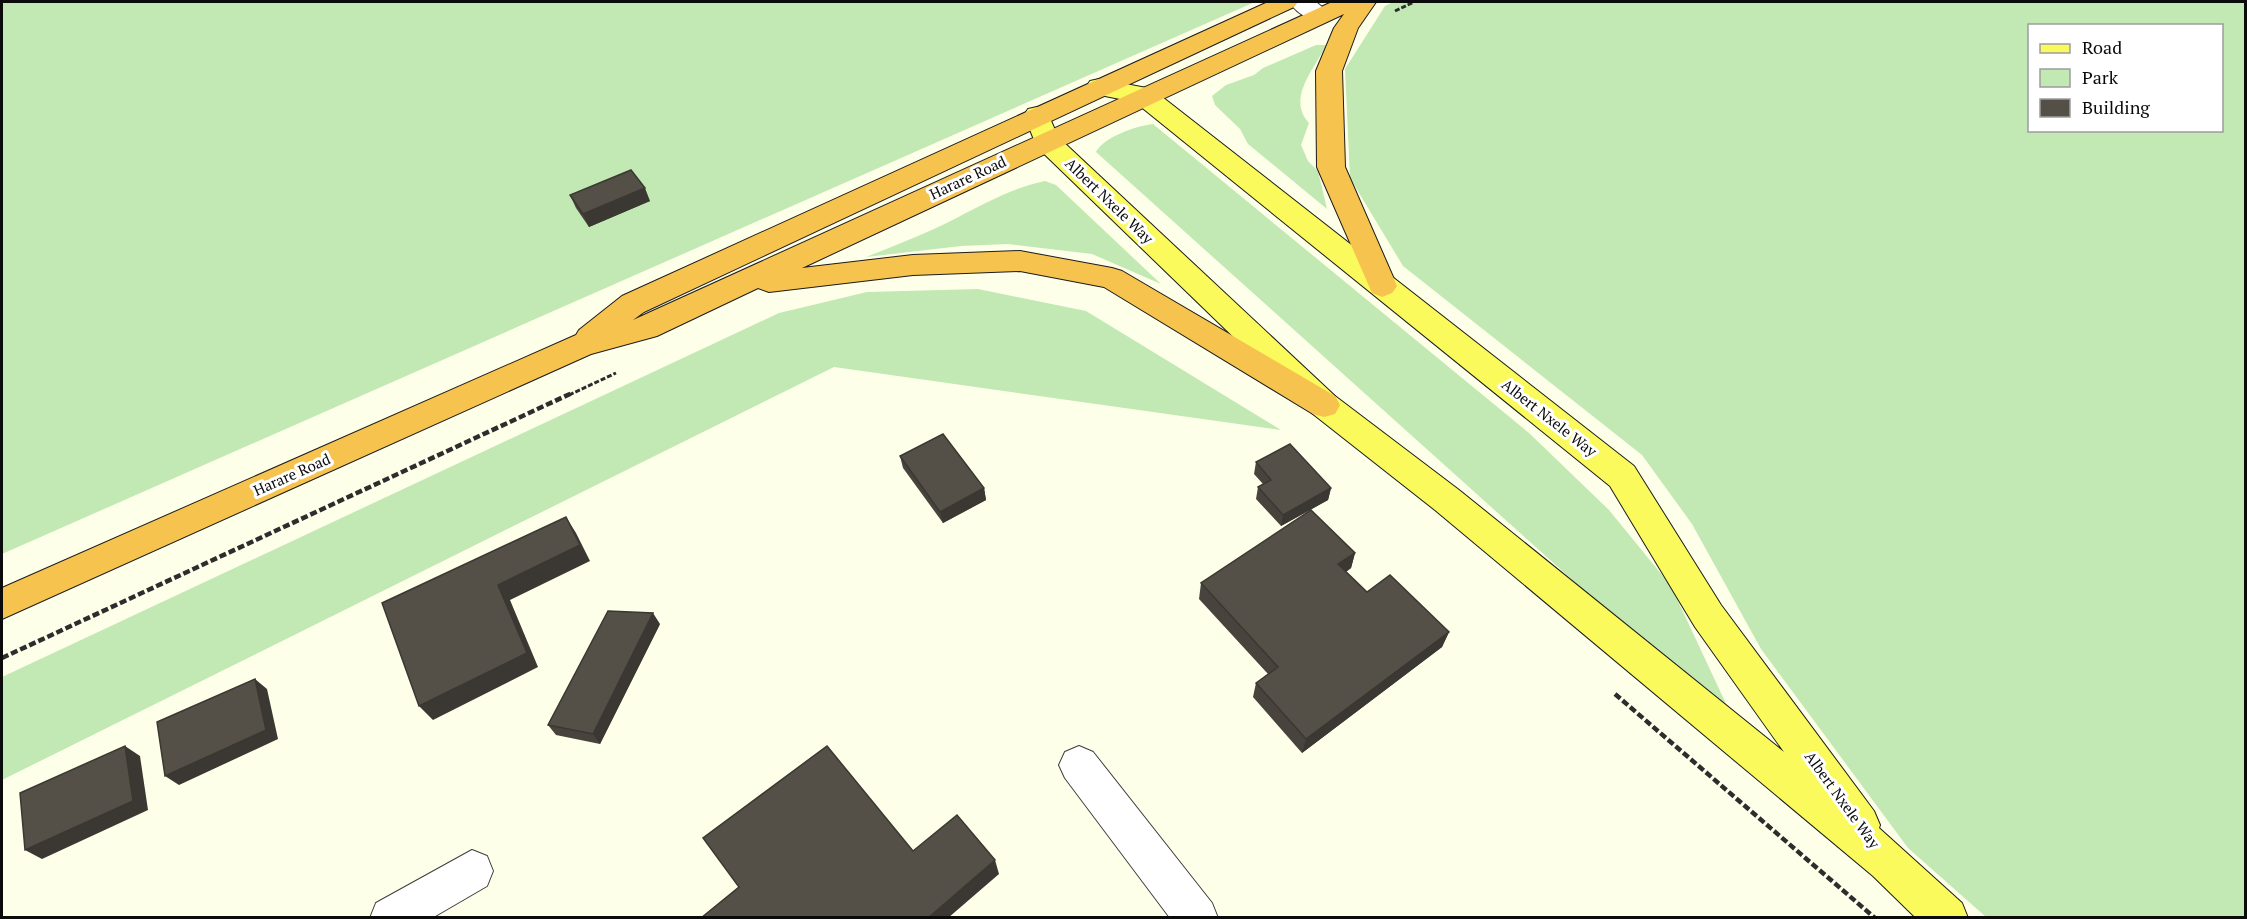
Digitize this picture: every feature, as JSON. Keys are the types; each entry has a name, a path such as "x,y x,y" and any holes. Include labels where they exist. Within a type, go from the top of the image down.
{"highway":[{"name":"Harare Road","path":"2,604 582,345 646,328 741,285 1042,128 1099,87 1286,2"},
{"name":"Harare Road","path":"582,345 633,304 1042,128 1143,96 1311,8 1350,2"},
{"path":"1364,2 1346,28 1329,70 1331,168 1382,286"},
{"path":"741,285 913,265 1020,261 1112,278 1324,405"}],"main road":[{"name":"Albert Nxele Way","path":"1099,87 1143,96 1622,476 1708,616 1888,862"},
{"name":"Albert Nxele Way","path":"1042,128 1324,405 1447,500 1888,862 1947,918"}],"street":[{"path":"1079,765 1197,918"},
{"path":"391,918 472,871"}],"path":[{"path":"1606,686 1875,918"}],"green space":[{"path":"2,2 1255,2 2,554"},
{"path":"1393,2 2245,2 2245,917 1986,917 1908,848 1761,649 1692,524 1642,455 1403,266 1350,178 1345,69 1385,6"},
{"path":"1316,45 1326,45 1301,94 1300,104 1309,123 1301,145 1308,161 1318,171 1327,209 1248,144 1240,129 1215,105 1212,96 1226,85 1254,75 1263,68"},
{"path":"1153,124 1529,433 1609,510 1671,586 1728,708 1706,700 1096,152 1113,137"},
{"path":"1045,181 1056,185 1161,284 1092,254 1008,244 961,246 866,257 934,229 1016,189"},
{"path":"978,289 1086,311 1281,430 834,367 2,780 2,677 779,313 867,292"}],"building":[{"path":"631,170 645,188 583,214 570,195"},
{"path":"943,434 984,488 940,512 900,456"},
{"path":"1290,444 1331,488 1283,515 1258,487 1271,480 1256,462"},
{"path":"1311,510 1355,553 1338,564 1367,592 1390,575 1449,632 1306,739 1256,683 1278,667 1201,583"},
{"path":"566,517 580,545 498,585 527,653 419,706 382,603"},
{"path":"608,611 653,613 593,734 548,725"},
{"path":"255,679 266,730 165,776 157,722"},
{"path":"125,746 133,801 25,850 20,793"},
{"path":"827,746 913,851 957,815 995,860 928,918 701,918 739,887 703,838"}]}
